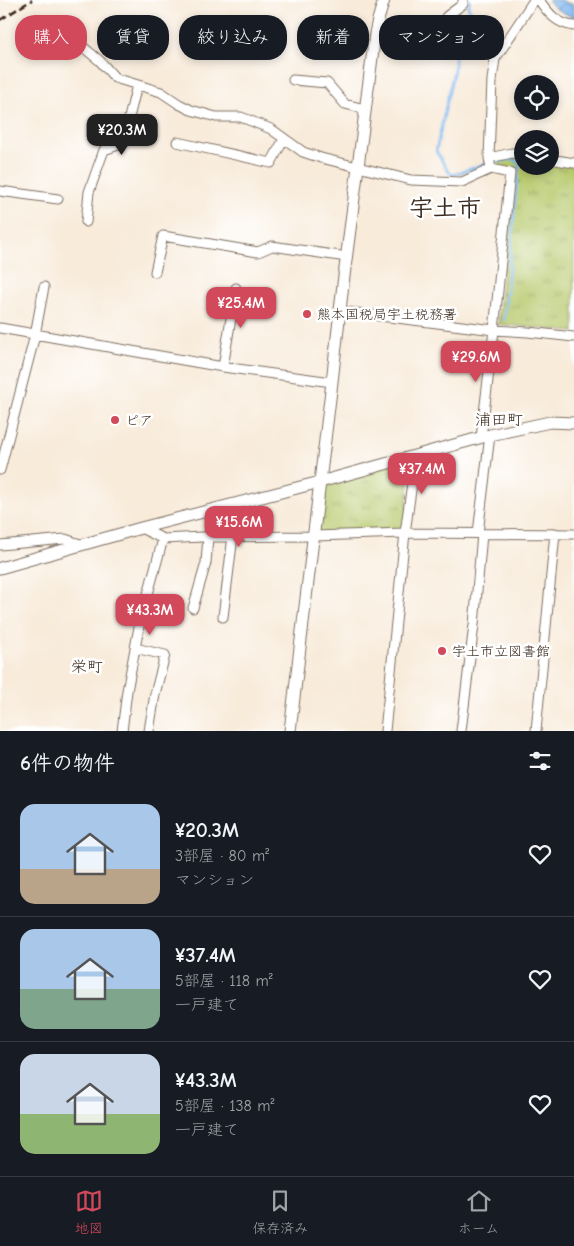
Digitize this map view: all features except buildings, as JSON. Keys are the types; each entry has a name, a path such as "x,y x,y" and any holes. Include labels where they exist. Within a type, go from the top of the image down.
{"street":[{"path":"290,731 365,109 375,34 384,0"},
{"path":"448,15 462,4 463,0"},
{"path":"491,169 489,158 492,80 495,59 534,0"},
{"path":"539,0 551,16 567,26 574,26"},
{"path":"87,50 100,61 115,78 161,92 190,110 216,117 241,117 271,130 303,152 320,158 411,180 462,182 491,169 510,173 494,330 474,625 461,731"},
{"path":"293,80 327,83 344,104 365,109"},
{"path":"86,222 89,192 104,150 121,144 128,126 137,85"},
{"path":"177,142 271,163 284,139"},
{"path":"489,158 514,153"},
{"path":"559,160 574,163"},
{"path":"0,192 58,199"},
{"path":"155,272 163,236 258,252 272,246 346,257"},
{"path":"0,470 35,335 44,287"},
{"path":"223,367 236,288"},
{"path":"340,311 494,330 574,337"},
{"path":"0,328 223,367 332,382"},
{"path":"0,568 142,528 486,437 550,422 574,423"},
{"path":"385,731 405,533 413,476 411,456"},
{"path":"142,528 163,539 208,536 314,536 405,533 574,534"},
{"path":"536,731 555,534"},
{"path":"193,608 206,563 208,536"},
{"path":"223,617 233,536"},
{"path":"0,545 65,539 82,545"},
{"path":"122,731 127,691 139,628 163,539"},
{"path":"135,648 165,655 155,694 149,731"}],"green space":[{"path":"514,157 514,175 559,175 559,164 574,167 574,332 498,324 512,172 500,167 497,163 501,158"},
{"path":"411,457 405,533 314,536 320,482"}],"water":[{"path":"548,0 562,0 566,3 574,4 574,18 555,8"}],"waterway":[{"path":"470,0 468,7 479,25 457,52 436,151 452,175 488,163"},
{"path":"497,162 513,159 519,164 504,320"}],"railway":[{"path":"0,20 32,0"}],"place":[{"name":"熊本国税局宇土税務署","path":"307,314"},
{"name":"ピア","path":"115,420"},
{"name":"宇土市立図書館","path":"442,651"}],"district":[{"name":"宇土市","path":"445,208"},
{"name":"浦田町","path":"499,420"},
{"name":"栄町","path":"87,667"}]}
